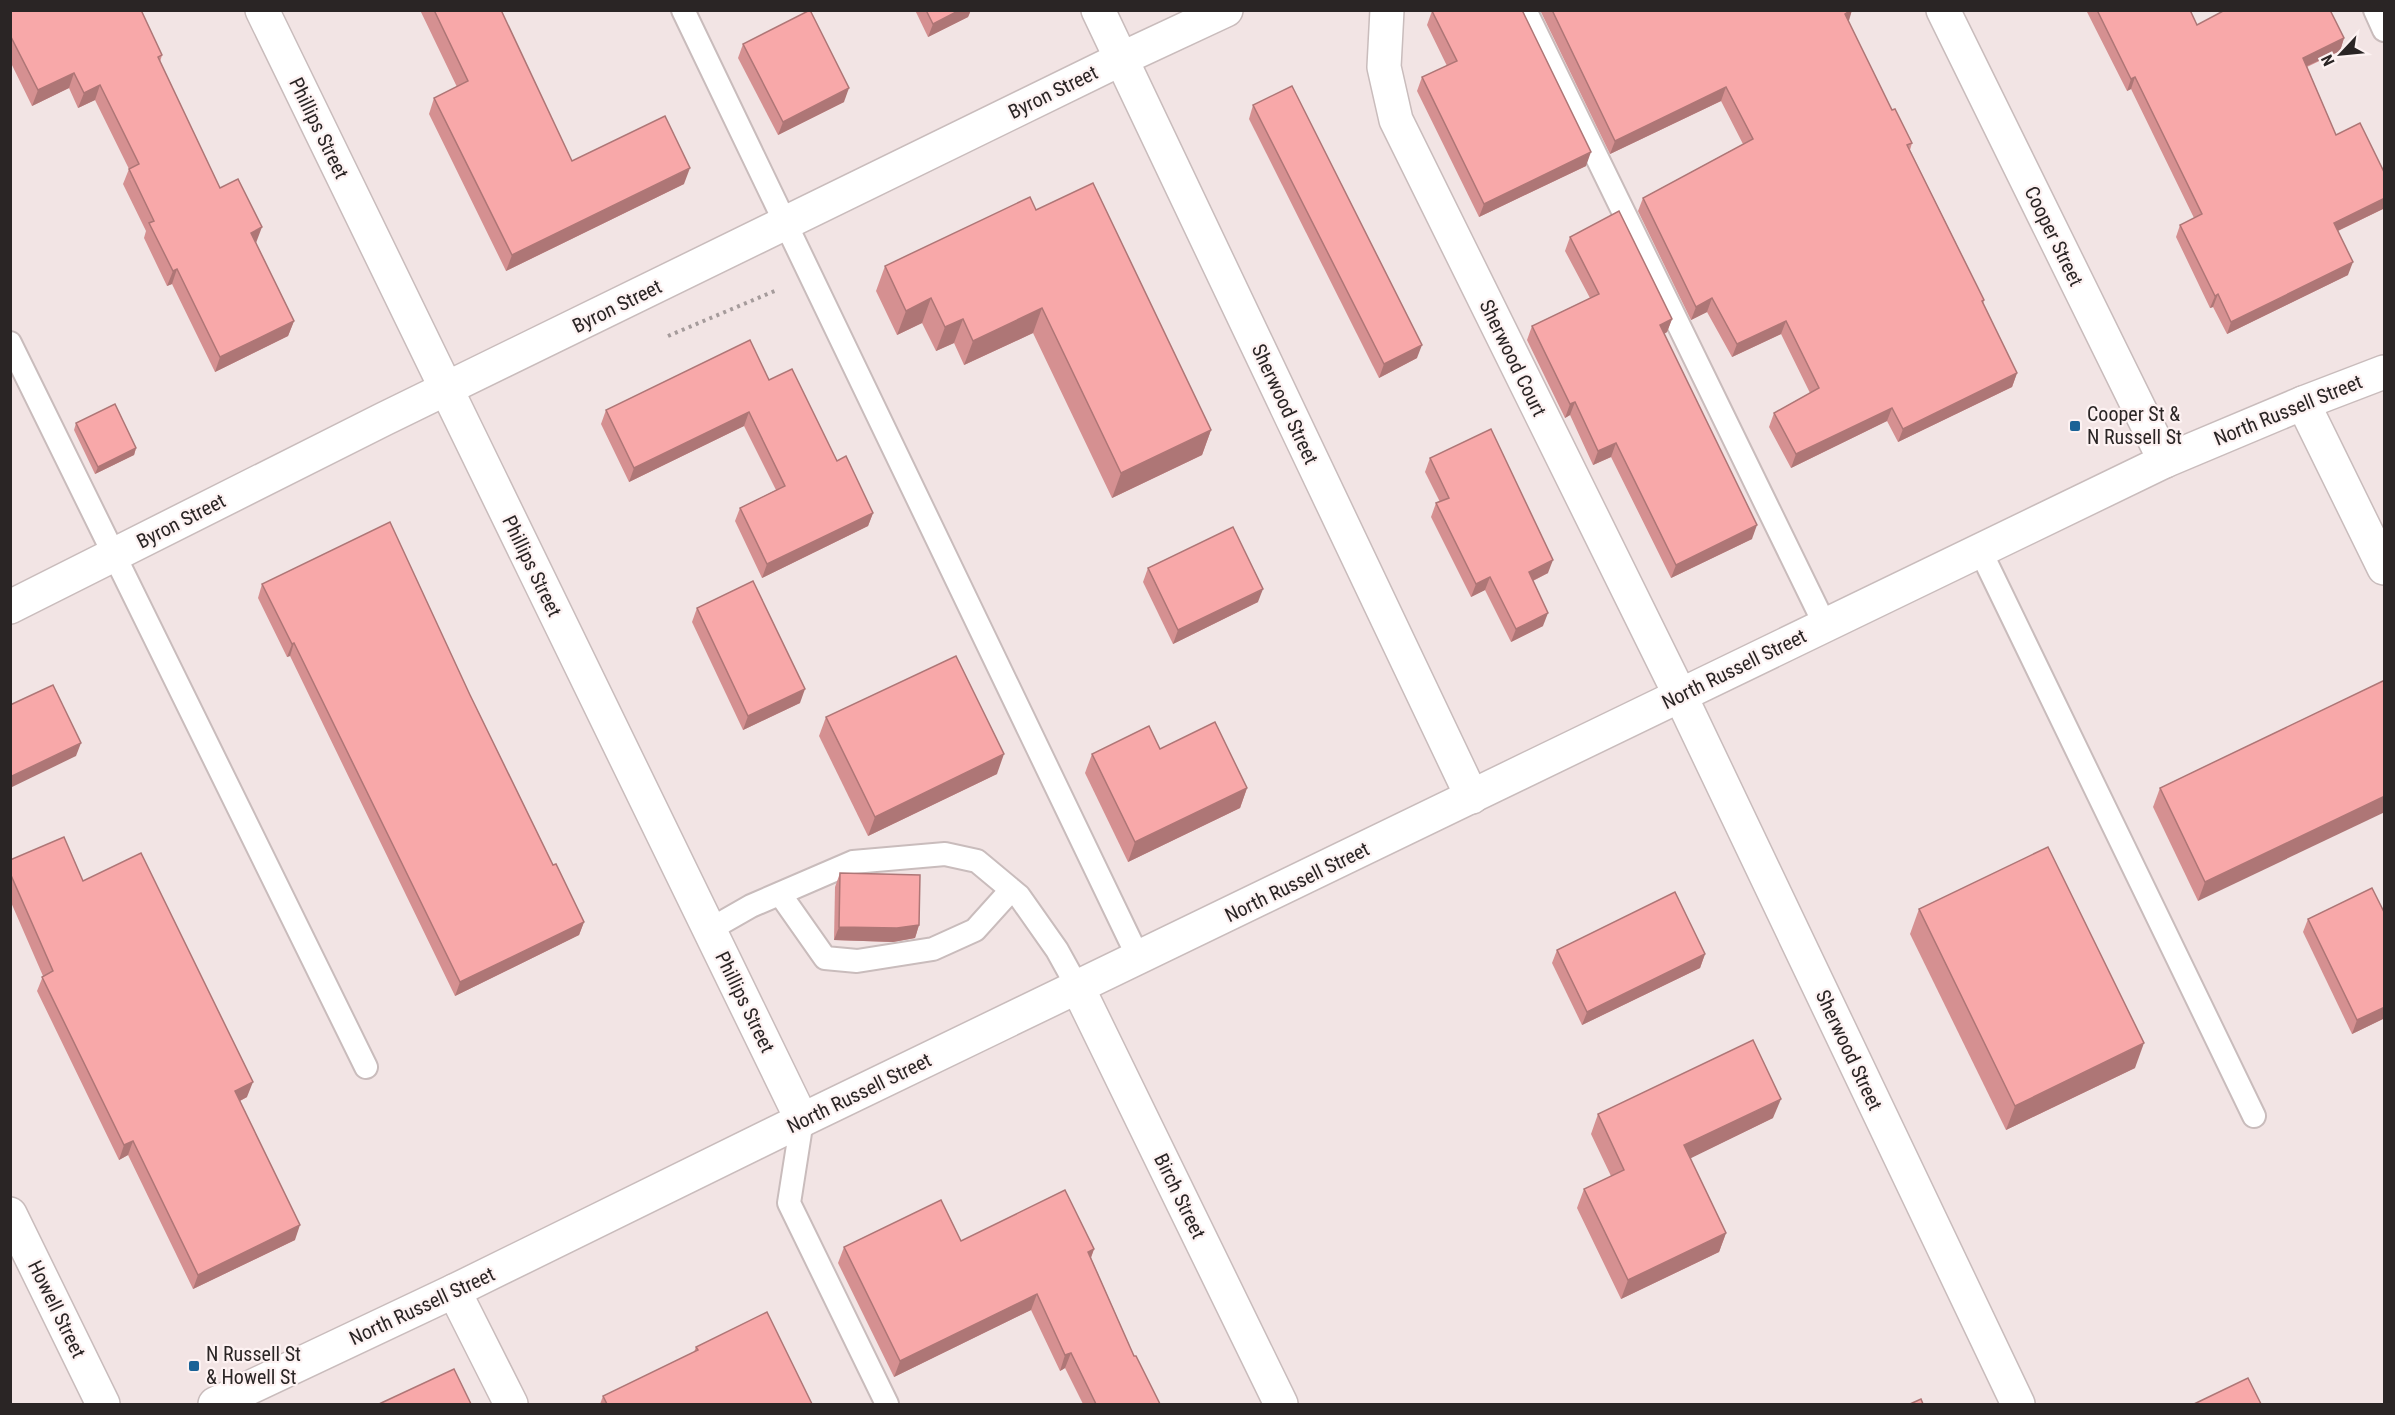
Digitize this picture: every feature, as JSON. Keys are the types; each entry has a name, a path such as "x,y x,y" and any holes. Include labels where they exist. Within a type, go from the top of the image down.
{"street":[{"name":"Phillips Street","path":"262,10 802,1120"},
{"name":"Sherwood Street","path":"1098,10 1472,797"},
{"name":"Byron Street","path":"10,607 446,390 1121,59 1226,10"},
{"name":"Sherwood Court","path":"1387,10 1384,67 1396,120 1680,695"},
{"name":"Cooper Street","path":"1943,10 2165,461"},
{"name":"North Russell Street","path":"215,1404 454,1291 802,1120 2165,461 2303,403 2385,372"},
{"path":"2303,403 2385,568"},
{"name":"Sherwood Street","path":"1680,695 2018,1404"},
{"name":"Birch Street","path":"1078,988 1281,1404"},
{"name":"Howell Street","path":"10,1214 103,1404"},
{"path":"454,1291 511,1404"}],"lane":[{"path":"683,10 1139,959"},
{"path":"1525,10 1825,625"},
{"path":"2375,10 2385,30"},
{"path":"10,343 366,1067"},
{"path":"1980,550 2254,1116"},
{"path":"709,930 751,906 853,862 945,854 977,861 1019,896 1057,950 1078,988"},
{"path":"780,894 825,958 857,961 933,949 975,930 1011,890"},
{"path":"802,1120 789,1203 887,1404"}],"path":[{"path":"668,336 776,290 817,287"}],"building":[{"path":"10,10 141,10 162,55 158,57 220,188 238,179 262,227 251,233 294,321 220,357 177,269 173,271 149,223 154,221 129,169 139,164 100,85 84,93 74,73 38,90 10,35"},
{"path":"434,10 501,10 572,161 665,116 690,168 512,255 434,98 468,81"},
{"path":"810,10 849,88 783,122 743,44"},
{"path":"926,10 960,10 933,24"},
{"path":"1522,10 1591,152 1484,204 1422,77 1457,61 1432,11"},
{"path":"1552,10 1851,10 1845,14 1892,110 1895,109 1912,143 1907,145 1984,300 1982,301 2017,373 1903,429 1892,408 1796,454 1774,413 1819,388 1786,321 1737,344 1712,298 1696,307 1643,198 1753,139 1726,87 1615,141"},
{"path":"2097,10 2190,10 2197,25 2225,10 2330,10 2344,38 2303,58 2336,135 2360,123 2385,174 2385,198 2334,223 2353,262 2231,322 2218,294 2215,296 2180,225 2202,214 2135,77 2131,79"},
{"path":"1292,86 1422,345 1384,364 1253,105"},
{"path":"1093,183 1211,430 1121,473 1042,308 973,341 963,319 945,327 931,298 906,311 885,266 1030,197 1036,210"},
{"path":"1619,211 1672,319 1660,325 1757,525 1676,565 1616,443 1598,451 1575,402 1570,404 1532,326 1599,294 1570,237"},
{"path":"750,340 769,380 792,369 837,461 846,456 873,513 767,564 740,508 785,486 749,412 634,468 606,410"},
{"path":"115,404 136,448 98,467 76,423"},
{"path":"1491,429 1553,560 1529,572 1548,613 1516,629 1490,577 1476,584 1436,503 1449,498 1430,458"},
{"path":"390,522 470,695 553,865 556,864 584,922 460,982 294,643 292,644 262,584"},
{"path":"1233,527 1263,589 1178,630 1148,568"},
{"path":"753,581 805,689 748,716 697,608"},
{"path":"956,656 1004,754 875,817 826,717"},
{"path":"2385,680 2385,796 2205,882 2160,788"},
{"path":"53,685 81,743 10,777 10,705"},
{"path":"1215,722 1247,788 1135,842 1092,754 1149,726 1160,749"},
{"path":"64,837 83,881 141,853 253,1082 235,1091 300,1225 198,1275 133,1141 124,1145 42,977 53,971 10,873 10,860"},
{"path":"2048,847 2144,1043 2015,1106 1919,909"},
{"path":"840,873 920,875 919,925 897,928 839,927"},
{"path":"2372,888 2385,914 2385,1007 2357,1020 2308,919"},
{"path":"1675,892 1705,954 1587,1012 1557,950"},
{"path":"1753,1040 1781,1099 1684,1145 1726,1233 1628,1280 1584,1189 1624,1170 1598,1114"},
{"path":"1065,1190 1094,1249 1088,1252 1134,1356 1160,1404 1096,1404 1071,1353 1065,1355 1037,1294 900,1361 844,1247 941,1200 961,1241"},
{"path":"767,1312 812,1404 607,1404 603,1396 698,1350 696,1347"},
{"path":"454,1369 471,1404 379,1404"},
{"path":"2248,1378 2261,1404 2194,1404"},
{"path":"1921,1399 1923,1404 1910,1404"}],"place":[{"name":"Cooper St & N Russell St","path":"2075,426"},
{"name":"N Russell St & Howell St","path":"194,1366"}]}
